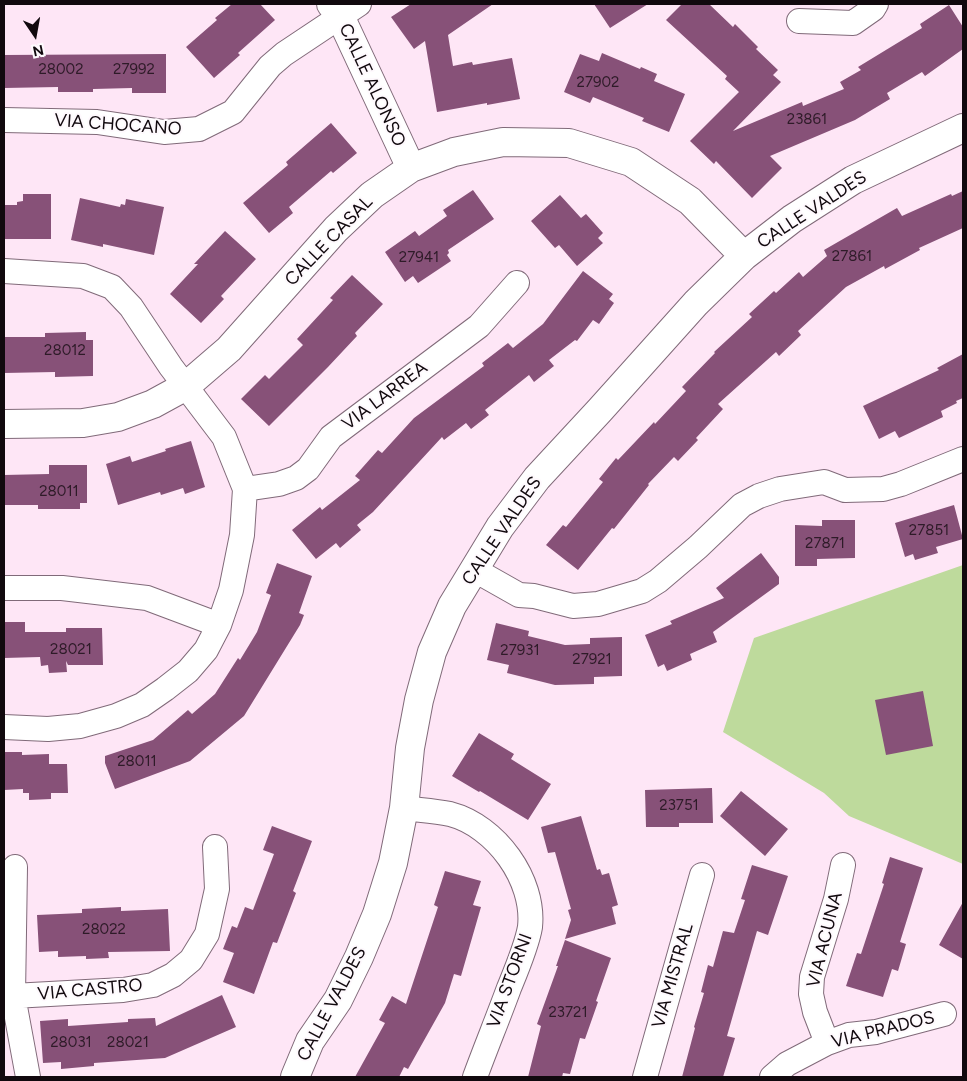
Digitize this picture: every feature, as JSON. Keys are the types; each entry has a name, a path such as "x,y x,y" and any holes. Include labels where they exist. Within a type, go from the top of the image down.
{"street":[{"path":"800,21 853,22 873,9 876,4"},
{"name":"VIA CHOCANO","path":"4,120 97,122 164,132 199,129 233,112 270,66 344,8"},
{"name":"CALLE ALONSO","path":"344,8 411,168"},
{"name":"CALLE VALDES","path":"295,1077 310,1041 338,1000 377,914 393,863 404,808 410,748 419,700 432,652 452,606 500,527 537,478 696,303 744,256 792,219 854,180 963,128"},
{"name":"CALLE CASAL","path":"4,424 83,423 118,417 153,404 186,386 229,349 336,229 372,196 411,168 454,152 503,142 569,143 631,162 690,201 744,256"},
{"path":"4,272 83,276 112,287 131,307 171,368 224,437 245,489 242,535 231,590 219,626 206,650 188,671 142,705 116,716 80,726 48,729 4,727"},
{"name":"VIA LARREA","path":"245,489 279,484 296,478 308,469 331,437 479,326 517,283"},
{"path":"473,569 519,595 534,596 573,606 598,604 642,591 658,581 698,547 742,505 759,496 780,489 824,482 845,490 882,488 902,484 963,458"},
{"path":"4,588 62,588 147,598 219,626"},
{"name":"VIA STORNI","path":"404,808 451,814 474,824 510,857 522,879 528,903 530,927 519,964 475,1077"},
{"name":"VIA CASTRO","path":"14,996 123,990 153,985 173,974 191,960 207,934 217,889 215,847"},
{"name":"VIA ACUNA","path":"827,1043 811,994 812,977 836,899 843,865"},
{"path":"15,868 14,996 28,1077"},
{"name":"VIA MISTRAL","path":"645,1077 702,875"},
{"name":"VIA PRADOS","path":"772,1077 787,1064 827,1043 849,1035 876,1032 944,1014"}],"green space":[{"path":"963,565 963,864 849,816 824,793 723,732 754,638"}],"building":[{"path":"232,4 260,4 275,20 238,53 240,55 214,78 186,47"},
{"path":"411,4 493,4 448,35 453,66 472,62 473,65 512,58 520,99 437,112 425,41 414,49 391,17"},
{"path":"594,4 648,4 610,28"},
{"path":"682,4 709,4 733,27 735,24 758,47 756,49 778,70 773,75 781,82 733,131 802,102 803,106 844,89 840,82 861,70 858,67 922,28 920,24 949,5 963,27 963,49 925,76 922,72 887,93 890,99 855,120 770,156 782,168 752,198 716,161 714,164 690,141 739,92 725,79 727,76 666,20"},
{"path":"602,53 657,74 654,81 685,94 669,132 642,121 644,118 593,97 590,103 564,92 580,54 599,61"},
{"path":"166,54 166,93 132,93 132,88 93,89 93,92 58,92 58,87 4,88 4,55"},
{"path":"331,123 357,153 333,173 331,171 289,207 293,213 269,233 243,203 288,165 286,162"},
{"path":"473,190 494,219 448,250 449,253 447,255 451,261 418,283 413,276 405,282 385,252 415,231 419,236 447,216 443,210"},
{"path":"963,191 963,228 919,248 920,250 885,269 884,266 846,287 798,331 801,335 779,356 776,352 718,404 723,409 696,438 698,440 678,461 674,457 648,484 614,529 612,528 578,570 546,545 563,525 566,527 603,482 599,479 616,458 618,460 654,422 655,424 686,391 682,387 714,352 752,317 749,314 774,291 776,293 799,272 803,277 827,256 824,250 897,208 902,216 951,194 952,196"},
{"path":"23,194 51,194 51,239 4,239 4,205 17,205 17,202 23,201"},
{"path":"560,195 581,218 586,214 603,233 598,238 603,243 577,266 559,245 555,248 531,221"},
{"path":"80,198 120,207 121,204 125,205 126,199 164,207 154,255 103,244 103,247 71,240"},
{"path":"225,231 256,259 221,296 224,299 201,323 170,294 198,264 194,264"},
{"path":"583,271 613,294 609,299 614,303 599,324 593,320 577,341 575,340 549,360 554,366 534,382 529,375 485,410 489,415 471,429 466,423 444,440 442,437 373,512 357,525 361,530 340,548 336,543 316,559 292,530 320,507 322,510 360,480 355,476 378,450 382,453 414,418 484,366 482,363 508,343 513,348 543,324"},
{"path":"352,275 383,304 355,333 357,336 269,426 241,399 265,375 269,379 303,345 297,339 333,300 330,298"},
{"path":"86,332 86,340 93,340 93,376 55,377 55,372 4,373 4,337 45,337 45,333"},
{"path":"963,354 963,398 941,411 943,417 899,438 895,431 879,439 863,406 939,370 937,368"},
{"path":"191,441 205,487 185,494 183,488 161,495 160,492 118,505 106,464 130,456 132,462"},
{"path":"49,465 87,465 87,503 80,503 80,509 38,509 38,505 4,505 4,475 49,474"},
{"path":"954,505 963,539 936,547 938,553 915,560 913,554 905,557 895,523"},
{"path":"822,520 855,520 855,558 817,559 817,566 795,566 795,525 822,526"},
{"path":"761,553 779,577 779,584 713,632 717,642 690,654 692,660 667,671 664,664 658,667 645,635 672,624 670,621 724,598 716,588"},
{"path":"277,563 312,576 299,613 304,615 300,625 244,716 190,761 115,789 105,763 105,756 153,740 188,710 192,714 215,694 238,658 240,660 257,632 271,595 266,593"},
{"path":"4,622 25,622 25,632 66,632 66,628 102,628 103,665 68,665 66,661 67,672 49,673 48,665 41,666 40,657 4,658"},
{"path":"496,623 529,631 528,636 565,645 590,644 590,638 622,637 622,676 594,677 594,684 555,685 507,673 509,665 487,660"},
{"path":"923,691 933,746 886,755 875,700"},
{"path":"479,733 514,754 511,759 551,784 528,820 452,776"},
{"path":"4,752 22,752 22,755 49,754 49,764 67,764 68,793 51,793 51,799 29,800 29,793 23,793 23,789 4,790"},
{"path":"712,788 713,823 679,823 679,827 646,827 645,790"},
{"path":"741,791 788,829 765,856 720,816"},
{"path":"581,816 597,870 600,869 602,875 609,873 618,905 612,907 616,924 565,939 571,920 568,910 571,909 555,852 548,853 541,827"},
{"path":"272,826 312,841 293,891 296,893 277,943 273,942 254,994 223,982 234,953 223,949 232,926 237,928 245,907 253,910 274,854 263,850"},
{"path":"890,857 923,868 900,942 906,944 898,971 892,969 883,997 846,986 857,953 861,954 884,884 882,883"},
{"path":"752,865 788,876 768,935 757,931 727,1036 735,1038 723,1077 682,1077 704,993 701,992 708,965 713,967 723,931 734,933 745,900 741,899"},
{"path":"445,871 481,881 473,905 481,907 461,976 454,974 445,1003 408,1069 404,1067 399,1077 355,1077 385,1023 379,1020 392,996 406,1004 438,907 434,905"},
{"path":"963,902 963,959 939,945"},
{"path":"121,907 121,911 168,909 170,951 108,952 109,958 86,959 86,956 58,957 58,951 39,952 37,915 82,913 82,909"},
{"path":"565,940 611,958 585,1039 580,1038 570,1074 563,1073 562,1077 528,1077 541,1026 537,1024 558,966 556,966"},
{"path":"222,995 236,1027 165,1058 94,1063 94,1066 61,1069 61,1062 43,1063 40,1021 68,1019 68,1026 128,1022 128,1019 155,1018 156,1026"}]}
